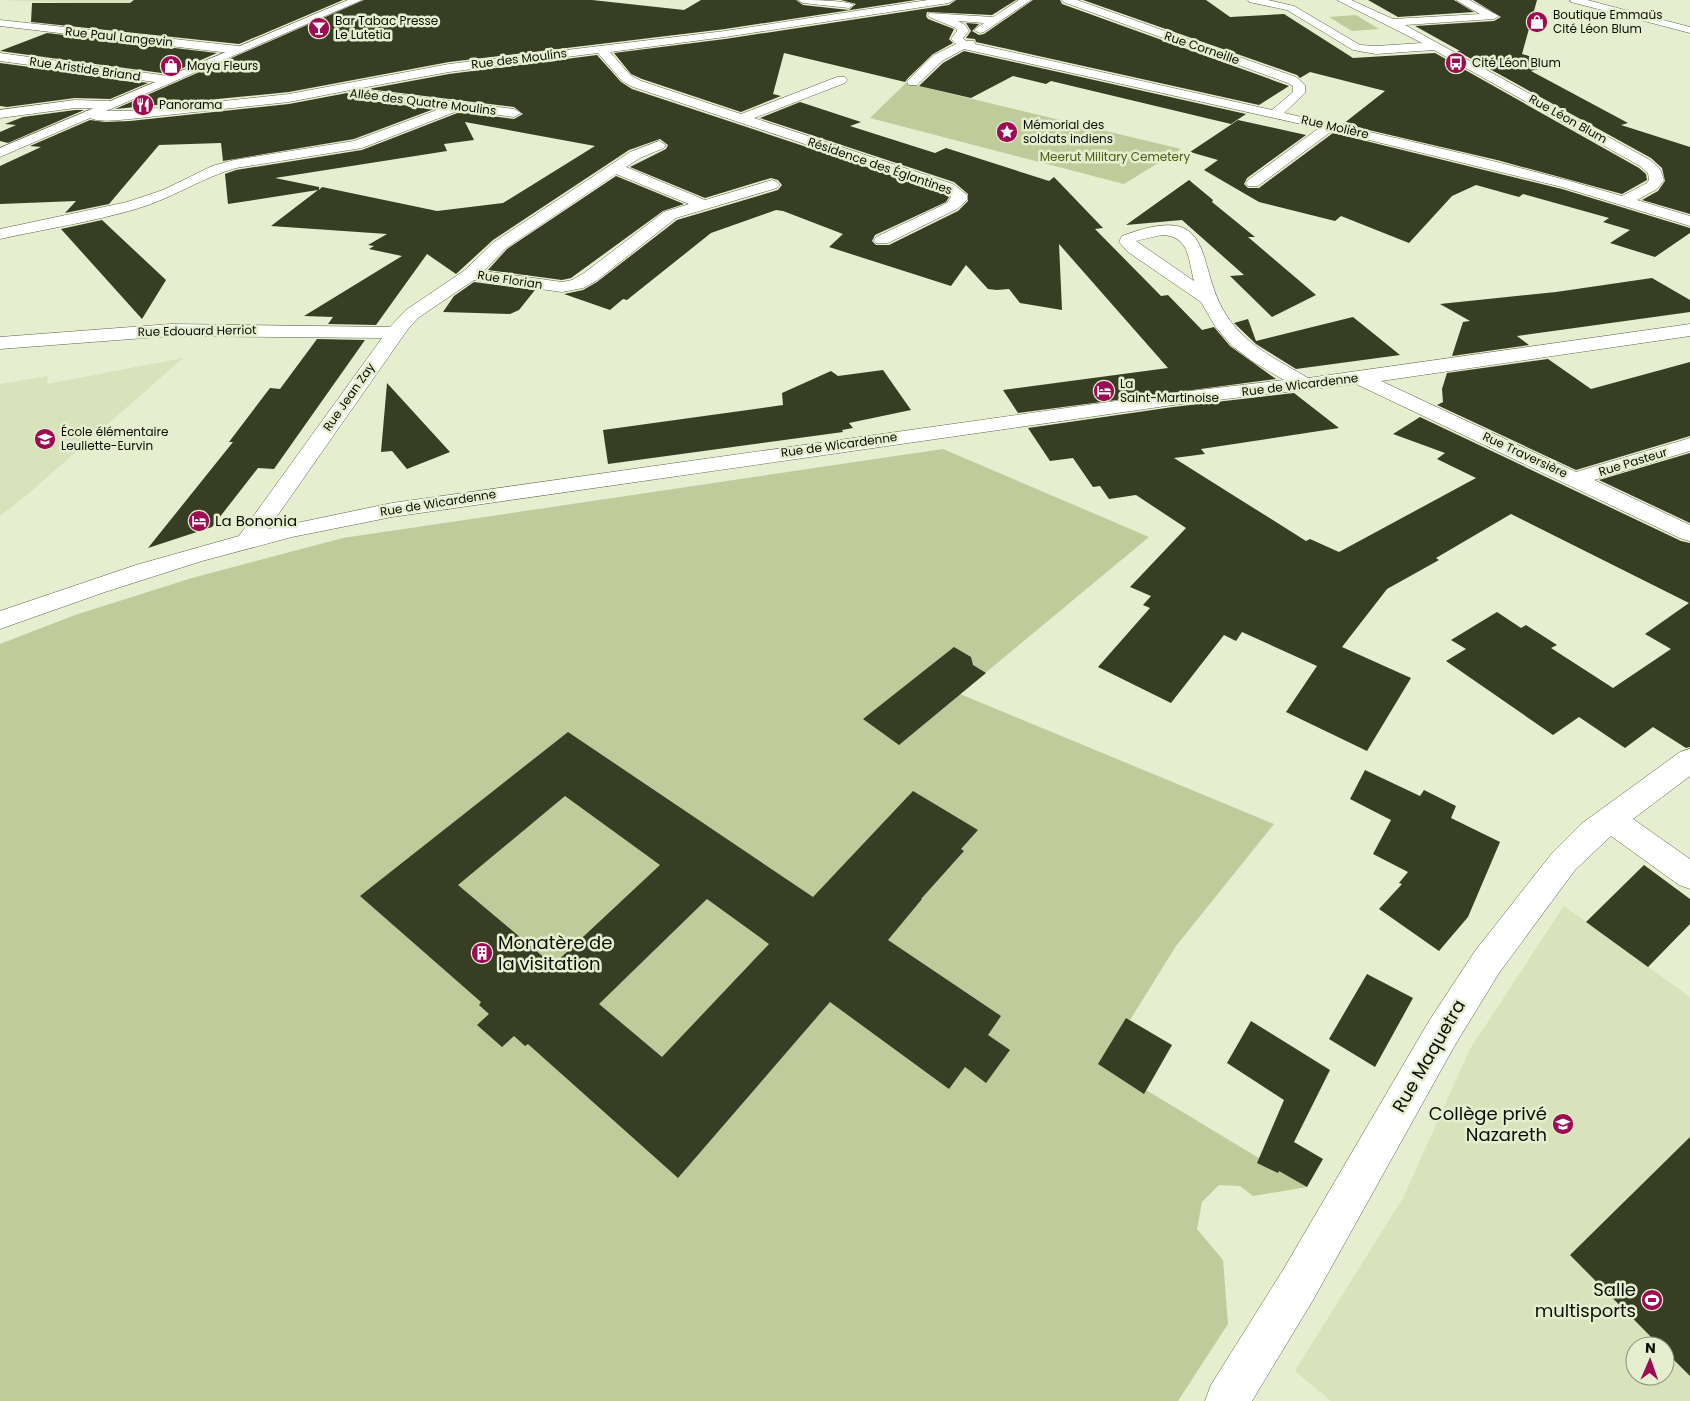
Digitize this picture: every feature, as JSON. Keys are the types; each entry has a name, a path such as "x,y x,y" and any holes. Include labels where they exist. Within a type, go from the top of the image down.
{"street":[{"path":"0,153 357,0"},
{"path":"803,0 933,16 994,20"},
{"name":"Rue des Moulins","path":"91,114 130,115 277,100 449,68 734,33 949,0"},
{"path":"970,45 968,39 1026,0"},
{"name":"Rue Corneille","path":"1067,0 1292,80 1299,85 1298,93 1275,114"},
{"path":"1255,0 1290,8 1357,48 1376,50 1436,46"},
{"name":"Rue Léon Blum","path":"1342,0 1392,22 1651,167 1657,176 1655,184 1624,201"},
{"path":"1392,22 1494,16 1461,0"},
{"path":"1575,0 1690,30"},
{"path":"933,16 960,26 963,31 957,39 970,45"},
{"name":"Rue Paul Langevin","path":"0,23 238,50"},
{"path":"912,82 931,63 957,47 970,45"},
{"name":"Rue Molière","path":"970,45 1331,126 1501,167 1690,221"},
{"name":"Résidence des Églantines","path":"600,49 626,78 634,83 948,187 959,195 960,200 952,206 882,240"},
{"name":"Rue Aristide Briand","path":"0,58 169,80"},
{"path":"740,118 840,80"},
{"name":"Allée des Quatre Moulins","path":"331,90 514,113"},
{"path":"0,114 81,103 110,105"},
{"path":"0,234 131,206 162,195 217,169 234,164 365,142 459,106"},
{"path":"1253,184 1331,126"},
{"name":"Rue Florian","path":"471,274 500,245 635,155 659,145"},
{"path":"615,168 704,205"},
{"name":"Rue Florian","path":"471,274 552,286 577,284 590,277 670,216 772,185"},
{"path":"1210,300 1134,248 1127,242 1128,239 1168,231 1177,232 1188,237 1192,243 1210,300 1221,323 1241,344 1304,384"},
{"name":"Rue Jean Zay","path":"247,541 394,333 412,314 471,274"},
{"name":"Rue Edouard Herriot","path":"0,343 90,334 179,330 394,333"},
{"name":"Rue de Wicardenne","path":"0,620 123,576 247,541 358,516 438,502 1153,402 1359,378 1690,330"},
{"name":"Rue Traversière","path":"1359,378 1690,534"},
{"name":"Rue Pasteur","path":"1576,479 1690,444"},
{"name":"Rue Maquetra","path":"1227,1401 1298,1285 1469,987 1564,861 1592,834 1690,760"},
{"path":"1611,819 1690,876"}],"shaded area":[{"path":"0,0 223,0 177,7"},
{"name":"École élémentaire Leuliette-Eurvin","path":"183,358 28,494 0,516 0,384 48,376 47,384"},
{"name":"Collège privé Nazareth","path":"1564,906 1690,997 1690,1401 1331,1401 1295,1371 1403,1198 1470,1049"}],"green space":[{"path":"1356,15 1379,29 1352,31 1329,17"},
{"name":"Meerut Military Cemetery","path":"906,83 1181,149 1124,184 870,118"},
{"path":"943,449 1149,537 960,694 1274,824 1176,946 1130,1020 1126,1018 1146,1090 1307,1187 1253,1196 1240,1186 1219,1185 1202,1202 1197,1229 1223,1260 1228,1324 1178,1401 0,1401 0,644 75,615 192,578 343,538"}],"building":[{"path":"134,0 343,0 239,44 31,22 32,3 130,3"},
{"path":"364,0 592,0 684,10 701,0 796,0 803,5 849,10 856,4 841,0 916,0 725,29 449,62 289,92 115,109"},
{"path":"956,0 1016,0 992,15 927,12 926,16 928,19 954,29 949,39 953,43 933,54 905,82 784,53 773,94 781,96 741,112 631,74 614,53 725,39 949,5"},
{"path":"1033,0 1060,0 1062,4 1289,86 1259,105 976,42 975,39 966,38 971,31 966,23 979,24 972,31 979,35 984,34"},
{"path":"1083,0 1206,0 1230,17 1284,14 1353,58 1435,53 1639,168 1646,174 1647,180 1622,194 1497,160 1343,124 1385,91 1310,72 1300,78 1297,75"},
{"path":"1368,0 1454,0 1474,12 1398,17"},
{"path":"1473,0 1537,0 1522,54 1555,64 1531,71 1628,123 1621,125 1690,147 1690,214 1642,200 1658,191 1665,181 1662,168 1651,158 1415,26 1494,21 1501,17"},
{"path":"47,33 217,53 169,74 0,51"},
{"path":"964,51 1246,114 1231,124 1051,81 1046,84 1013,76 971,98 919,86 943,63"},
{"path":"597,55 621,82 632,89 942,192 949,197 946,202 875,235 872,241 876,245 889,245 958,211 968,201 968,194 954,182 760,118 800,102 861,122 850,126 935,153 946,148 1049,181 1054,177 1103,228 1095,229 1161,296 1168,295 1202,330 1214,327 1230,346 1276,379 1018,413 1003,390 1168,368 1059,244 1062,310 1020,303 1009,289 988,289 966,265 951,286 829,247 843,234 776,210 711,233 627,300 623,299 610,310 564,294 583,290 597,282 677,220 778,190 782,185 778,180 771,178 705,198 630,167 666,149 668,145 660,139 629,150 493,240 456,274 427,254 376,325 328,324 333,317 304,316 402,256 369,249 374,246 368,245 387,234 271,226 318,190 228,204 225,174 236,170 362,150 460,112 514,119 523,114 514,107 368,89 449,74","holes":["465,122 595,146 503,203 437,211 322,187 319,190 319,187 275,178 447,151 444,144 474,140"]},
{"path":"0,63 148,83 110,99 75,98 7,107 0,106"},
{"path":"347,93 355,99 434,109 354,139 223,161 221,143 159,145 109,204 65,213 76,201 0,204 0,166 41,147 30,146 90,120 105,122 130,121 289,104"},
{"path":"84,110 8,143 0,141 0,132 16,125 5,124 23,117"},
{"path":"1238,120 1306,135 1247,178 1244,184 1248,188 1259,188 1333,133 1562,189 1690,228 1690,233 1655,257 1610,243 1630,230 1603,222 1609,218 1523,194 1519,197 1476,185 1452,196 1409,243 1341,216 1335,221 1259,202 1204,170 1218,160 1190,152"},
{"path":"616,176 684,204 663,211 571,278 562,280 488,270 507,249"},
{"path":"1189,180 1213,200 1212,202 1255,237 1248,237 1316,295 1272,317 1230,276 1244,275 1182,220 1126,225"},
{"path":"102,220 166,280 142,319 61,229"},
{"path":"1652,278 1690,300 1690,312 1517,336 1529,345 1452,356 1463,322 1470,321 1440,304 1556,292"},
{"path":"474,282 535,290 519,310 510,314 443,312 454,296"},
{"path":"1353,317 1400,355 1296,369 1256,344 1234,323 1248,319 1256,341"},
{"path":"317,339 365,340 274,469 258,468 212,527 148,548 233,442 229,442 270,388 280,389"},
{"path":"1548,359 1591,389 1690,362 1690,436 1576,470 1437,405 1443,402 1442,389 1447,373"},
{"path":"883,370 911,410 849,423 853,428 842,430 843,432 608,464 603,430 783,405 782,393 831,371 838,376"},
{"path":"387,383 450,452 407,469 392,451 381,452"},
{"path":"1294,393 1339,428 1201,449 1205,454 1174,458 1306,541 1310,539 1339,552 1476,478 1437,459 1445,453 1393,434 1420,417 1681,541 1690,543 1690,747 1686,748 1653,727 1625,748 1579,717 1553,735 1446,661 1466,649 1451,640 1497,612 1521,628 1526,625 1557,645 1551,648 1613,688 1671,649 1645,634 1689,603 1511,514 1436,558 1439,560 1387,589 1342,647 1411,678 1367,751 1286,712 1317,666 1242,632 1236,641 1224,635 1171,703 1098,667 1150,608 1143,605 1151,596 1130,587 1186,528 1136,495 1109,499 1100,486 1093,487 1073,458 1050,461 1028,428 1173,407"},
{"path":"1690,453 1690,523 1599,480"},
{"path":"954,647 971,657 973,665 986,673 899,745 863,719"},
{"name":"Monatère de la visitation","path":"568,732 813,897 913,791 978,830 961,849 964,851 921,899 888,940 1001,1016 988,1035 1010,1050 986,1083 965,1067 949,1089 830,1002 678,1178 528,1044 525,1046 514,1036 502,1047 477,1025 489,1014 479,1005 481,1002 360,896","holes":["565,796 660,865 553,965 458,885","707,899 769,944 662,1057 599,1004"]},
{"path":"1365,770 1420,796 1424,790 1456,806 1451,818 1500,842 1468,917 1439,951 1379,909 1402,884 1399,883 1408,872 1373,854 1391,820 1350,799"},
{"path":"1644,865 1690,899 1690,924 1648,967 1586,922"},
{"path":"1367,974 1413,998 1375,1067 1329,1039"},
{"path":"1126,1018 1172,1045 1144,1094 1098,1064"},
{"path":"1251,1021 1330,1070 1294,1142 1323,1159 1307,1187 1279,1171 1278,1173 1257,1163 1284,1100 1227,1063"},
{"name":"Salle multisports","path":"1690,1137 1690,1376 1675,1361 1675,1336 1650,1336 1570,1255"}],"place":[{"name":"Boutique Emmaüs Cité Léon Blum","path":"1537,22"},
{"name":"Bar Tabac Presse Le Lutetia","path":"319,28"},
{"name":"Cité Léon Blum","path":"1456,63"},
{"name":"Maya Fleurs","path":"171,66"},
{"name":"Panorama","path":"143,105"},
{"name":"Mémorial des soldats indiens","path":"1007,132"},
{"name":"La Saint-Martinoise","path":"1104,391"},
{"name":"École élémentaire Leuliette-Eurvin","path":"45,439"},
{"name":"La Bononia","path":"199,521"},
{"name":"Monatère de la visitation","path":"482,953"},
{"name":"Collège privé Nazareth","path":"1563,1124"},
{"name":"Salle multisports","path":"1652,1300"}]}
